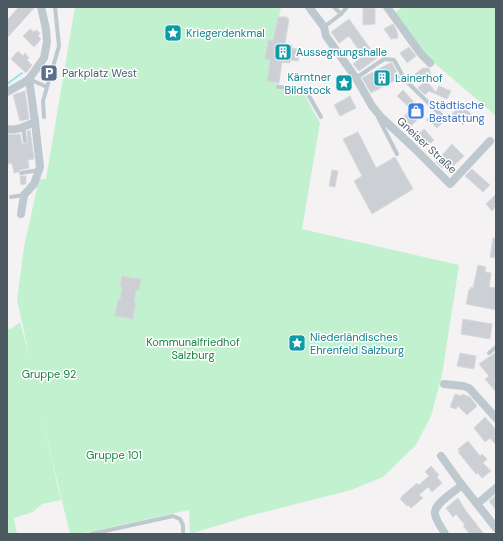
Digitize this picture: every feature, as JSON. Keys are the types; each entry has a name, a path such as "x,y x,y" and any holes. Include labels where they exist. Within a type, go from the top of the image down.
{"street":[{"path":"7,92 29,78 44,58 47,42 46,29 41,7"},
{"name":"Gneiser Straße","path":"309,7 308,8 324,27 326,36 356,78 381,118 450,184 490,141"},
{"path":"387,7 421,54 430,63"},
{"path":"20,214 24,196 34,184 40,167 29,78"},
{"path":"7,129 13,130 35,122"},
{"path":"444,384 468,388 496,418"},
{"path":"441,456 496,528"},
{"path":"445,534 435,516 435,509 439,503 462,485"},
{"path":"477,504 496,488"}],"lane":[{"path":"44,117 42,101 59,46 55,7"},
{"path":"334,7 341,14"},
{"path":"324,27 341,14 347,7"},
{"path":"45,53 55,59"},
{"path":"356,78 384,60 394,60 405,80 441,115"},
{"path":"29,78 47,86"},
{"path":"278,87 305,89 321,117"},
{"path":"365,94 397,154"},
{"path":"23,127 25,141"},
{"path":"21,173 39,170"},
{"path":"11,198 24,196"},
{"path":"489,353 496,347"},
{"path":"91,534 173,516 180,519 183,526 183,534"}],"green space":[{"name":"Kommunalfriedhof Salzburg","path":"75,7 281,7 279,17 289,19 285,44 300,50 298,61 290,60 290,63 282,62 278,89 303,92 320,123 302,229 459,265 442,375 431,416 416,445 383,477 351,490 249,516 190,534 189,510 80,534 70,534 41,413 61,500 42,504 33,512 14,518 17,534 7,534 7,326 9,330 20,322 29,355 17,300 24,247 39,179 46,179"},
{"path":"403,7 496,7 496,116 424,54 394,13"}],"building":[{"path":"19,7 35,7 7,38 7,20"},
{"path":"363,8 375,8 375,24 363,25"},
{"name":"Aussegnungshalle","path":"278,17 287,17 289,19 285,44 292,45 292,48 300,50 298,61 290,60 290,63 282,62 279,83 267,81 270,60 265,59 268,40 273,41"},
{"path":"349,19 377,58 359,71 353,64 363,56 349,36 339,43 331,32"},
{"path":"393,24 397,31 398,38 391,39 384,29"},
{"path":"30,29 34,32 36,30 40,33 38,36 41,39 34,47 23,36"},
{"path":"409,47 416,56 407,63 400,53"},
{"path":"18,51 23,56 25,53 29,58 27,60 32,65 26,73 11,59"},
{"name":"Lainerhof","path":"392,63 400,78 371,93 362,78"},
{"path":"423,68 429,68 431,76 416,79 415,74"},
{"path":"428,77 428,83 436,92 439,86 451,91 447,99 429,91 425,95 418,88"},
{"name":"Städtische Bestattung","path":"403,90 424,113 407,130 399,122 411,109 397,96"},
{"path":"25,91 29,119 20,121 13,95"},
{"path":"350,96 356,108 340,116 334,105"},
{"path":"463,106 472,115 463,125 452,114 459,107 460,108"},
{"path":"430,116 432,118 435,116 442,123 437,128 431,122 430,123 426,120"},
{"path":"424,129 434,140 426,147 416,136"},
{"path":"30,130 34,159 28,160 29,168 14,173 12,163 7,164 7,135 20,134 22,143 26,144 28,141 27,131"},
{"path":"358,132 376,168 395,157 413,189 372,214 354,181 362,176 343,139"},
{"path":"452,144 464,156 451,168 447,164 442,168 436,162"},
{"path":"472,169 490,185 483,192 465,176"},
{"path":"332,170 338,171 335,187 329,186"},
{"path":"20,176 26,176 26,184 21,185"},
{"path":"496,194 496,206 492,211 486,204"},
{"path":"493,238 496,238 496,258 490,257"},
{"path":"478,265 486,267 485,272 491,273 489,287 496,288 496,310 466,304 469,289 470,290 471,287 473,288"},
{"path":"122,276 141,279 139,290 136,290 134,302 136,302 133,319 115,316 118,299 120,300"},
{"path":"463,319 492,324 490,339 461,334"},
{"path":"496,352 496,392 485,379 489,376 479,364"},
{"path":"460,353 476,356 474,369 457,366"},
{"path":"455,394 461,396 462,394 470,397 477,406 467,415 458,406 456,409 450,407"},
{"path":"485,417 496,430 496,445 490,438 485,442 474,428"},
{"path":"468,441 480,456 482,454 487,459 483,463 491,471 482,478 478,473 476,474 458,452 460,451 458,449"},
{"path":"431,466 439,475 437,477 442,483 432,492 428,487 419,495 423,498 411,508 408,505 407,506 400,499 402,498 401,497 417,483 419,485 429,476 425,472"},
{"path":"496,495 496,510 489,501"},
{"path":"458,498 484,534 470,534 456,514 453,517 446,508"}],"waterway":[{"path":"7,84 22,73"}],"place":[{"name":"Kriegerdenkmal","path":"173,33"},
{"name":"Aussegnungshalle","path":"283,52"},
{"name":"Parkplatz West","path":"49,73"},
{"name":"Lainerhof","path":"382,78"},
{"name":"Kärntner Bildstock","path":"344,83"},
{"name":"Städtische Bestattung","path":"416,111"},
{"name":"Niederländisches Ehrenfeld Salzburg","path":"297,343"}],"park label":[{"name":"Gruppe 92","path":"49,374"},
{"name":"Gruppe 101","path":"114,455"}]}
